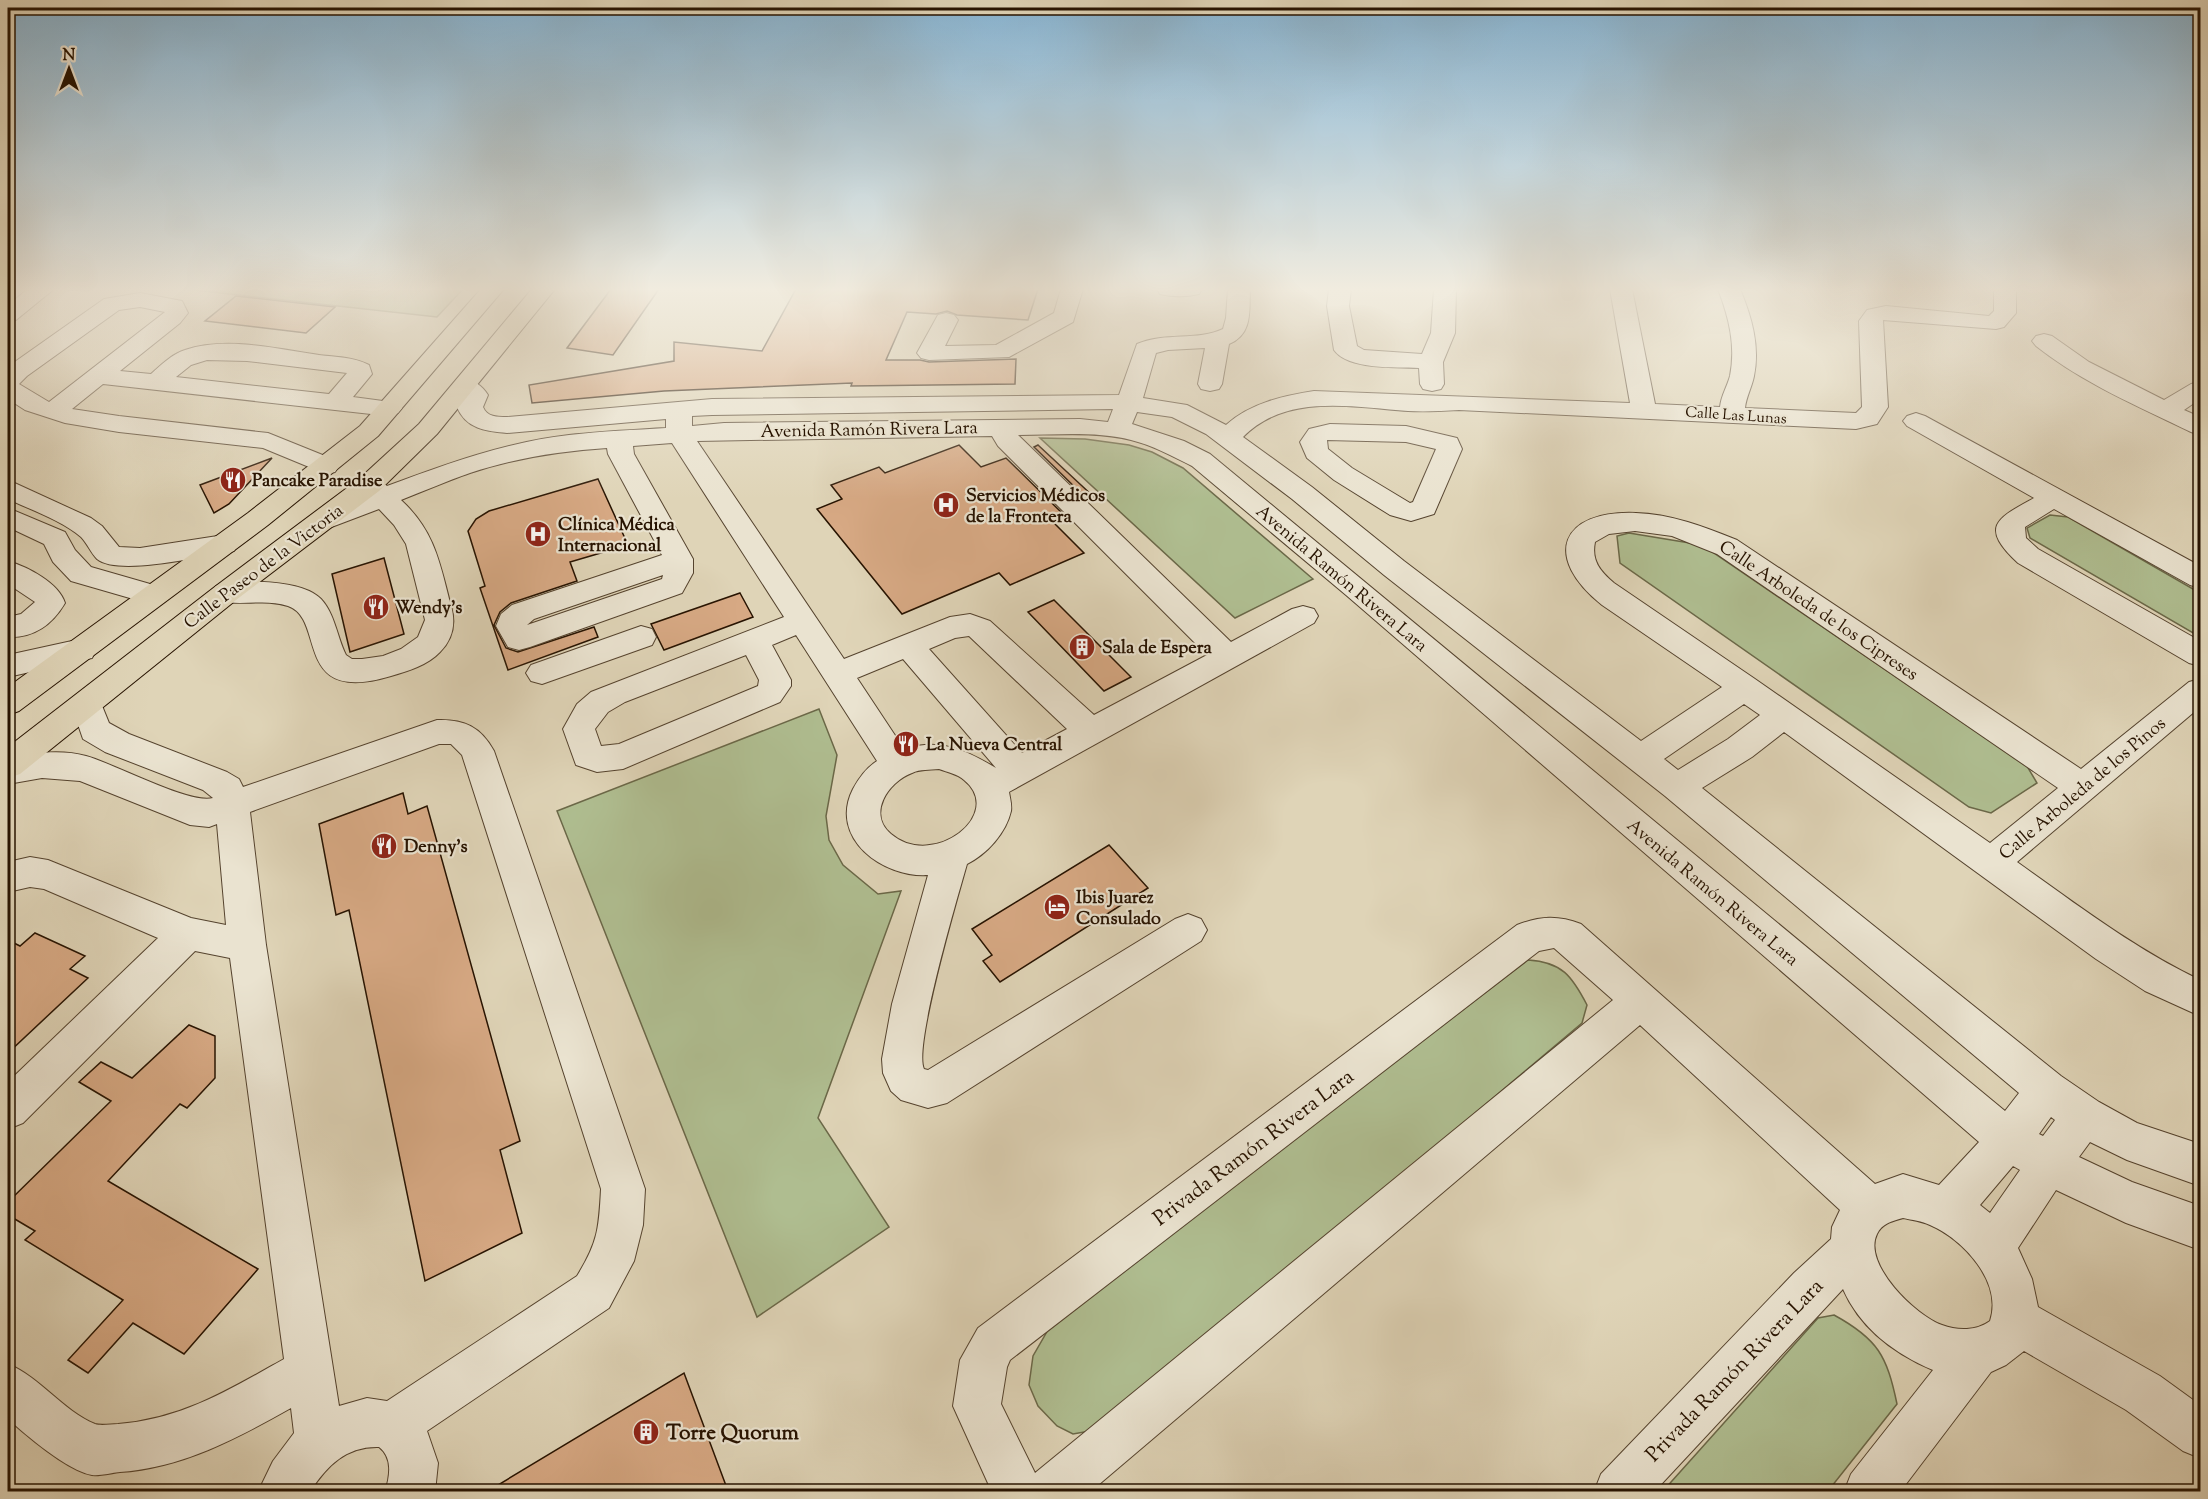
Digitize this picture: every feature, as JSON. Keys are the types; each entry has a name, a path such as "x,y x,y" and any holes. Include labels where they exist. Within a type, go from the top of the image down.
{"main road":[{"path":"8,703 326,466 369,431 432,359"},
{"path":"374,491 487,359"},
{"name":"Calle Paseo de la Victoria","path":"8,765 226,593 321,522"}],"street":[{"path":"8,382 35,359"},
{"path":"52,412 120,359"},
{"path":"156,383 186,359"},
{"path":"283,359 354,367 360,370 360,374 299,417"},
{"path":"1123,416 1142,359"},
{"path":"1210,384 1215,359"},
{"path":"1387,359 1431,362"},
{"path":"1432,359 1433,399"},
{"path":"1634,359 1644,410"},
{"path":"1733,415 1731,403 1742,376 1743,359"},
{"name":"Calle Las Lunas","path":"1178,411 1234,407 1292,389 1320,385 1360,385 1459,402 1644,410 1836,422 1868,419 1875,407 1873,359"},
{"path":"2066,359 2200,427"},
{"path":"99,376 156,383 299,417 326,466"},
{"name":"Avenida Ramón Rivera Lara","path":"465,386 476,395 470,407 471,413 477,419 492,424 1123,416 1178,411 1228,438 1302,493 1394,568 1641,758 2047,1090 2084,1116 2127,1140 2200,1165"},
{"path":"8,388 34,405 52,412 119,424 299,417 389,408"},
{"path":"2166,410 2200,389"},
{"name":"Calle Las Lunas","path":"1228,438 1236,427 1247,420 1297,398 1433,399"},
{"name":"Avenida Ramón Rivera Lara","path":"321,522 374,491 513,453 568,443 619,438 680,421 1002,428 1080,427 1123,416"},
{"name":"Avenida Ramón Rivera Lara","path":"1123,416 1150,437 1201,460 1356,588 1959,1100 2009,1139 2048,1163 2144,1210 2200,1228"},
{"path":"680,421 803,621 897,765"},
{"path":"1916,421 2200,578"},
{"path":"1002,428 1006,440 1228,657"},
{"path":"1330,432 1413,435 1435,438 1448,444 1449,449 1424,508 1411,512 1400,509 1343,474 1317,452 1313,442 1318,434 1330,432"},
{"path":"619,438 621,454 679,559 681,567 679,576 672,586 626,604 519,639 512,626 512,621 523,612 679,559"},
{"path":"1302,493 1343,474"},
{"path":"8,488 81,524 92,532 108,553 117,556 141,557 224,544"},
{"path":"226,593 276,595 306,601 315,612 333,660 342,668 361,671 378,668 418,654 430,644 440,620 420,544 405,519 374,491"},
{"path":"2054,498 2011,523 2010,531 2017,546 2028,556 2200,655"},
{"path":"8,517 55,539 63,555 81,574 154,595"},
{"name":"Calle Arboleda de los Cipreses","path":"2082,787 1727,546 1700,535 1661,525 1639,523 1606,524 1593,529 1582,539 1579,550 1582,565 1604,591 2109,947 2159,979 2200,999"},
{"path":"1356,588 1394,568"},
{"path":"8,571 48,596 50,603 45,612 30,624 17,628 8,627"},
{"path":"626,604 656,678"},
{"path":"1004,778 990,826 974,844 951,857 922,861 895,856 874,842 863,822 864,800 876,780 897,765 919,758 941,756 962,761 979,771 1004,778 1303,616"},
{"path":"754,640 775,680 775,686 769,694 623,756 597,759 588,756 579,729 592,707 614,694 803,621"},
{"path":"837,674 959,625 979,628 1090,732"},
{"path":"542,673 641,637"},
{"path":"908,645 1004,778"},
{"path":"8,666 81,650"},
{"path":"1641,758 1744,688"},
{"name":"Calle Arboleda de los Pinos","path":"1990,863 2200,690"},
{"path":"87,704 95,730 117,743 215,781 227,788 232,806 247,945 320,1442"},
{"path":"1677,787 1740,748 1783,715"},
{"path":"8,771 42,765 83,768 190,811 209,813 417,737 437,732 454,732 467,736 477,751 623,1189 621,1225 612,1261 592,1292 392,1426"},
{"path":"951,857 903,1038 902,1072 909,1083 921,1089 933,1089 1188,930"},
{"path":"8,877 30,872 48,875 188,934 247,945"},
{"name":"Privada Ramón Rivera Lara","path":"1018,1491 977,1406 984,1360 994,1344 1530,936 1554,932 1568,935 1868,1207"},
{"path":"8,1109 188,934"},
{"path":"1051,1491 1642,1000"},
{"path":"1947,1209 2009,1139 2047,1090"},
{"path":"1992,1246 2048,1163 2084,1116"},
{"path":"1903,1197 1925,1200 1947,1209 1971,1225 1992,1246 2013,1283 2016,1302 2015,1320 2007,1336 1994,1347 1976,1353 1955,1353 1932,1346 1909,1333 1888,1317 1871,1297 1860,1276 1852,1250 1852,1236 1858,1219 1868,1207 1884,1199 1903,1197"},
{"name":"Privada Ramón Rivera Lara","path":"1619,1491 1802,1297 1852,1250"},
{"path":"2015,1320 2143,1393 2200,1434"},
{"path":"1869,1491 1976,1353"},
{"path":"8,1388 51,1424 92,1450 145,1446 217,1423 310,1371"},
{"path":"283,1491 304,1457 320,1442 339,1430 358,1423 376,1422 392,1426 406,1438 414,1458 413,1482 410,1491"}],"green space":[{"path":"1040,438 1085,439 1129,445 1152,452 1183,468 1313,579 1235,618"},
{"path":"2050,515 2068,517 2200,593 2200,637 2030,538 2027,528"},
{"path":"1629,533 1702,545 2027,766 2037,783 1991,813 1969,807 1620,563 1617,536"},
{"path":"819,709 837,755 826,816 829,840 843,865 878,894 901,891 818,1118 889,1227 757,1317 557,811"},
{"path":"1528,960 1558,967 1571,979 1587,1005 1582,1023 1101,1429 1073,1434 1057,1426 1038,1406 1029,1385 1033,1356 1052,1323"},
{"path":"1834,1315 1861,1332 1878,1350 1889,1373 1897,1404 1828,1491 1663,1491 1818,1318"}],"building":[{"path":"674,359 886,359 929,362 1016,359 1015,384 851,386 852,383 664,391 532,403 529,385 674,361"},
{"path":"959,445 981,467 1006,458 1061,512 1049,518 1084,553 1010,585 999,573 902,614 817,509 842,499 831,485 879,467 885,473"},
{"path":"1038,445 1095,498 1089,501 1034,447"},
{"name":"Pancake Paradise","path":"272,458 229,504 214,513 200,485"},
{"path":"598,479 628,545 570,562 577,581 511,603 500,612 494,625 506,648 518,652 594,627 598,637 508,670 480,588 485,586 468,531 476,519 489,511"},
{"path":"384,558 404,634 350,652 332,574"},
{"path":"740,593 753,617 664,650 651,624"},
{"name":"Sala de Espera","path":"1054,600 1131,677 1104,691 1028,612"},
{"path":"403,793 408,814 427,806 520,1141 500,1150 522,1233 425,1281 349,910 336,915 319,824"},
{"path":"1109,845 1148,888 1000,982 983,961 992,955 972,929"},
{"path":"35,933 85,956 70,969 88,978 8,1053 8,940 20,946"},
{"path":"189,1025 215,1036 215,1078 187,1108 180,1104 108,1181 258,1269 184,1354 133,1323 88,1373 68,1360 123,1300 25,1240 35,1231 8,1215 8,1202 111,1101 79,1082 101,1062 132,1078"},
{"name":"Torre Quorum","path":"684,1373 728,1491 488,1491"}],"place":[{"name":"Pancake Paradise","path":"233,480"},
{"name":"Servicios Médicos de la Frontera","path":"946,505"},
{"name":"Clínica Médica Internacional","path":"538,534"},
{"name":"Wendy's","path":"376,607"},
{"name":"Sala de Espera","path":"1082,647"},
{"name":"La Nueva Central","path":"906,744"},
{"name":"Denny's","path":"384,846"},
{"name":"Ibis Juarez Consulado","path":"1057,907"},
{"name":"Torre Quorum","path":"646,1432"}]}
